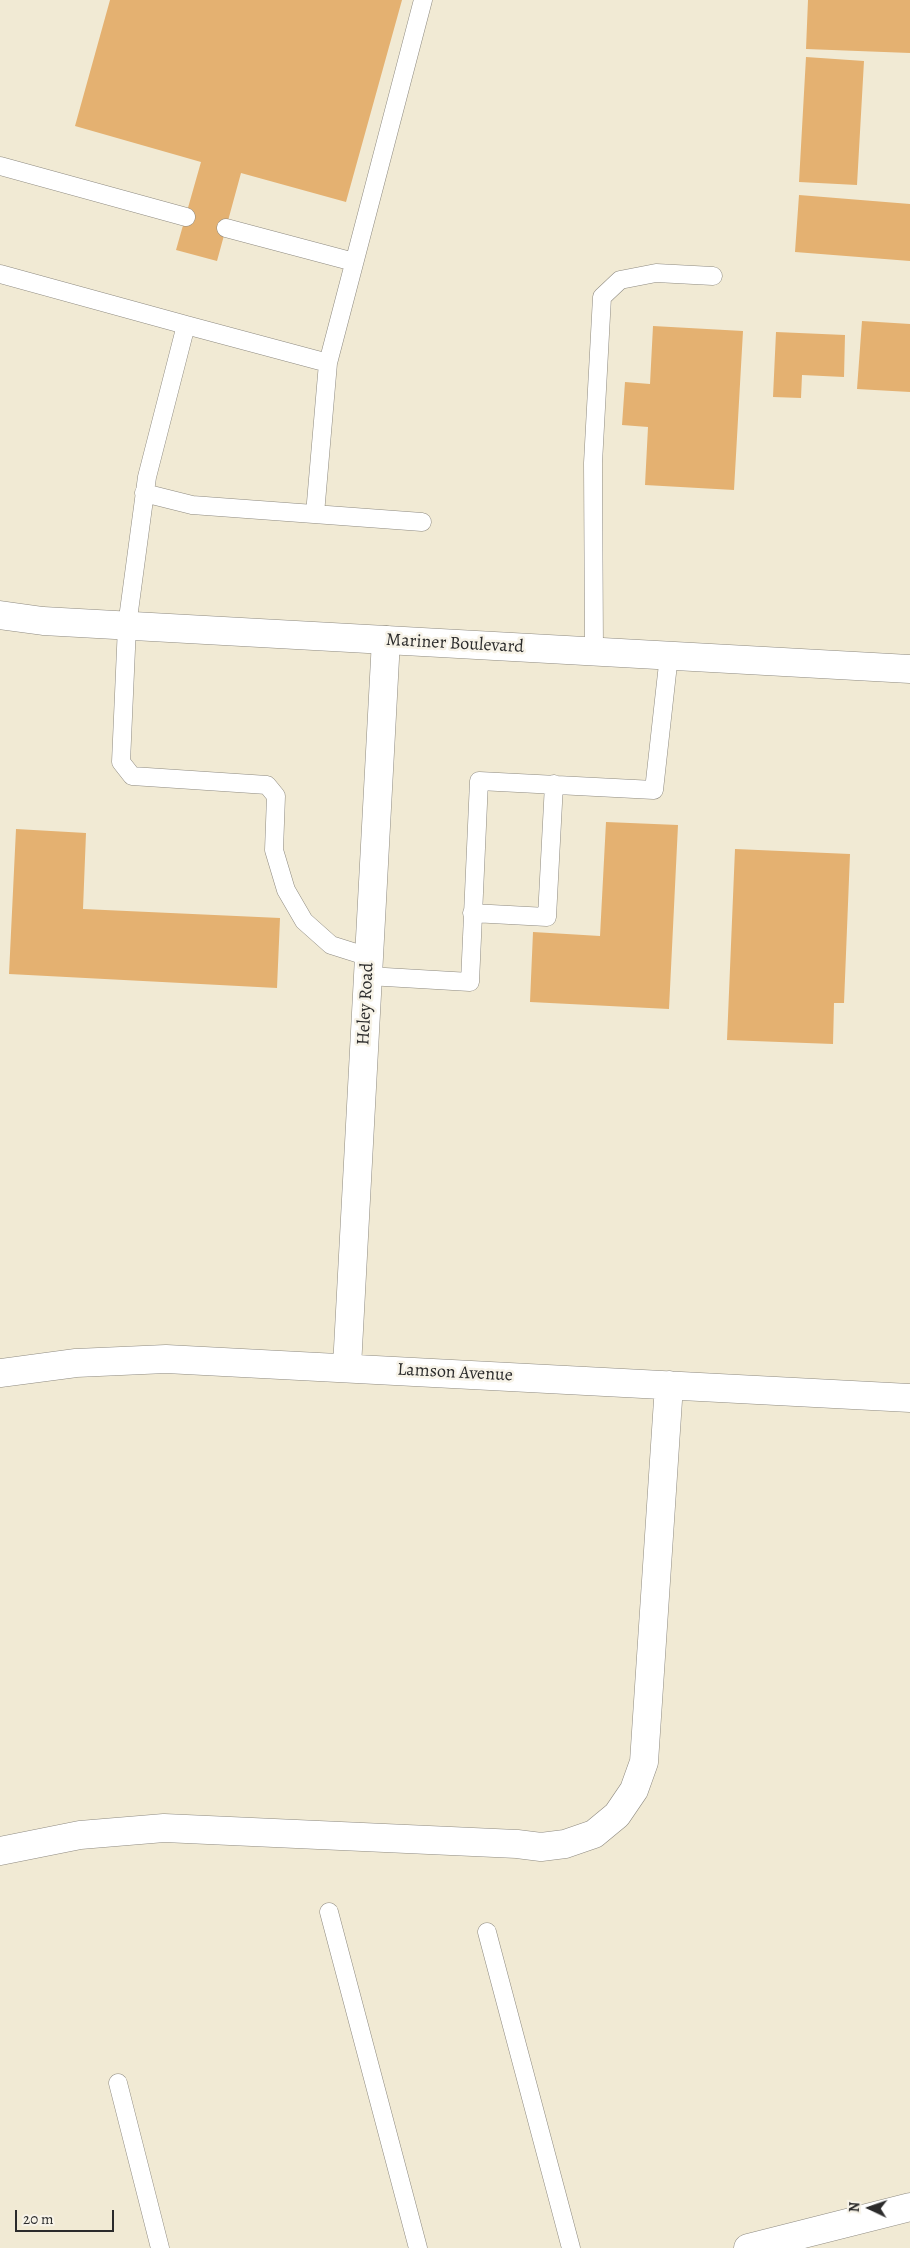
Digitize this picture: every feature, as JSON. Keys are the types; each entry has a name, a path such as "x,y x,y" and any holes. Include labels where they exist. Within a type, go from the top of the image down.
{"street":[{"name":"Mariner Boulevard","path":"0,615 43,621 127,626 910,669"},
{"name":"Heley Road","path":"347,1368 386,640"},
{"name":"Lamson Avenue","path":"0,1373 76,1364 166,1360 910,1398"},
{"path":"0,1851 80,1835 164,1828 541,1847 565,1844 594,1834 617,1815 634,1790 644,1762 669,1385"},
{"path":"748,2248 910,2207"}],"lane":[{"path":"315,514 328,363 423,0"},
{"path":"0,166 186,217"},
{"path":"226,228 354,262"},
{"path":"594,652 593,463 602,297 620,280 638,276 656,273 713,276"},
{"path":"0,274 328,363"},
{"path":"186,325 144,493 127,626 121,762 132,776 267,785 276,796 274,850 286,890 304,921 331,945 368,967 470,982 479,781 654,790 669,656"},
{"path":"144,493 192,505 422,522"},
{"path":"472,912 547,917 554,784"},
{"path":"329,1912 418,2248"},
{"path":"487,1932 571,2248"},
{"path":"118,2083 160,2248"}],"building":[{"path":"110,0 402,0 346,202 241,173 217,261 176,250 201,162 75,126"},
{"path":"808,0 910,0 910,53 806,49"},
{"path":"806,57 864,61 857,185 799,182"},
{"path":"799,195 910,204 910,261 795,252"},
{"path":"862,321 910,324 910,392 857,389"},
{"path":"653,326 743,331 734,490 645,485 648,427 622,425 625,382 650,384"},
{"path":"776,332 845,335 844,377 802,375 801,398 773,397"},
{"path":"606,822 678,825 669,1009 530,1002 533,932 600,936"},
{"path":"16,829 86,833 83,909 280,918 277,988 9,974"},
{"path":"735,849 850,854 844,1003 834,1003 833,1044 727,1040"}]}
